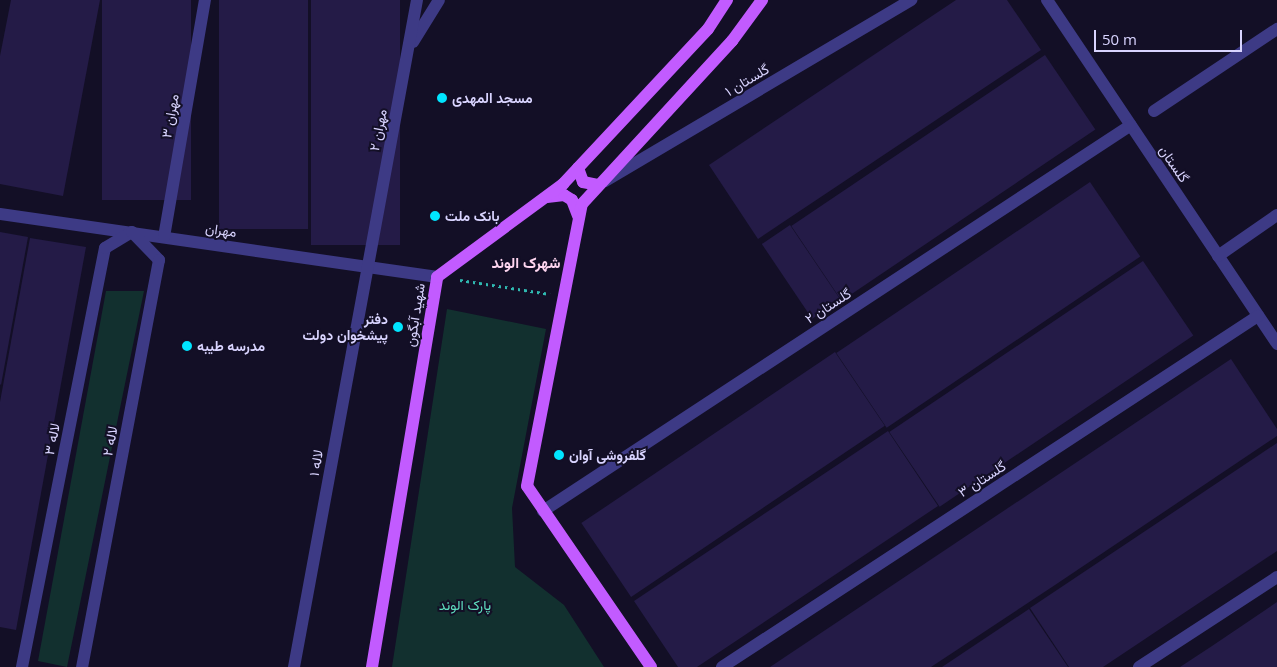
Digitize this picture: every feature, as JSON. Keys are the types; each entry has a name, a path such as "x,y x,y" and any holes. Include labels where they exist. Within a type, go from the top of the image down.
{"main road":[{"name":"شهید آبگون","path":"372,667 437,277 546,197 578,168 708,29 727,0"},
{"path":"651,667 542,511 527,486 578,216 582,204 732,41 762,0"},
{"path":"578,168 583,182 599,185"},
{"path":"546,197 564,195 572,200 578,216"}],"street":[{"name":"مهران ۳","path":"164,237 205,0"},
{"name":"مهران ۲","path":"367,265 417,0"},
{"path":"409,48 439,0"},
{"name":"گلستان ۱","path":"599,185 911,0"},
{"name":"گلستان","path":"1047,0 1277,344"},
{"path":"1154,111 1277,30"},
{"name":"گلستان ۲","path":"542,511 1131,126"},
{"name":"مهران","path":"0,214 367,265 437,277"},
{"path":"1218,256 1277,215"},
{"name":"لاله ۳","path":"22,667 105,248 132,232"},
{"name":"لاله ۲","path":"82,667 159,260 132,232"},
{"name":"لاله ۱","path":"294,667 367,265"},
{"name":"گلستان ۳","path":"722,667 1258,316"},
{"path":"1139,667 1277,577"}],"path":[{"path":"437,277 563,296"}],"green space":[{"path":"106,291 144,291 67,667 38,661"},
{"name":"پارک الوند","path":"447,309 546,329 512,508 515,567 564,605 604,667 392,667"}],"building":[{"path":"11,0 100,0 63,196 0,184 0,56"},
{"path":"102,0 191,0 191,200 102,200"},
{"path":"219,0 308,0 308,229 219,229"},
{"path":"311,0 400,0 400,245 311,245"},
{"path":"956,0 1007,0 1041,50 758,239 709,165"},
{"path":"1045,55 1095,130 842,301 791,226"},
{"path":"1090,182 1140,257 887,428 836,353"},
{"path":"790,225 840,300 812,319 762,244"},
{"path":"0,232 28,237 1,385 0,384"},
{"path":"30,238 86,247 16,630 0,627 0,402"},
{"path":"1143,261 1193,336 940,507 889,432"},
{"path":"835,352 885,426 631,597 581,523"},
{"path":"1231,359 1277,429 1277,436 1055,585 931,667 770,667"},
{"path":"888,431 938,506 697,667 678,667 634,601"},
{"path":"1277,443 1277,551 1103,667 1069,667 1030,608"},
{"path":"1277,602 1277,667 1180,667 1212,646"},
{"path":"1029,609 1068,667 942,667"}],"place":[{"name":"مسجد المهدی","path":"442,98"},
{"name":"بانک ملت","path":"435,216"},
{"name":"دفتر پیشخوان دولت","path":"398,327"},
{"name":"مدرسه طیبه","path":"187,346"},
{"name":"گلفروشی آوان","path":"559,455"}],"district":[{"name":"شهرک الوند","path":"526,263"}]}
